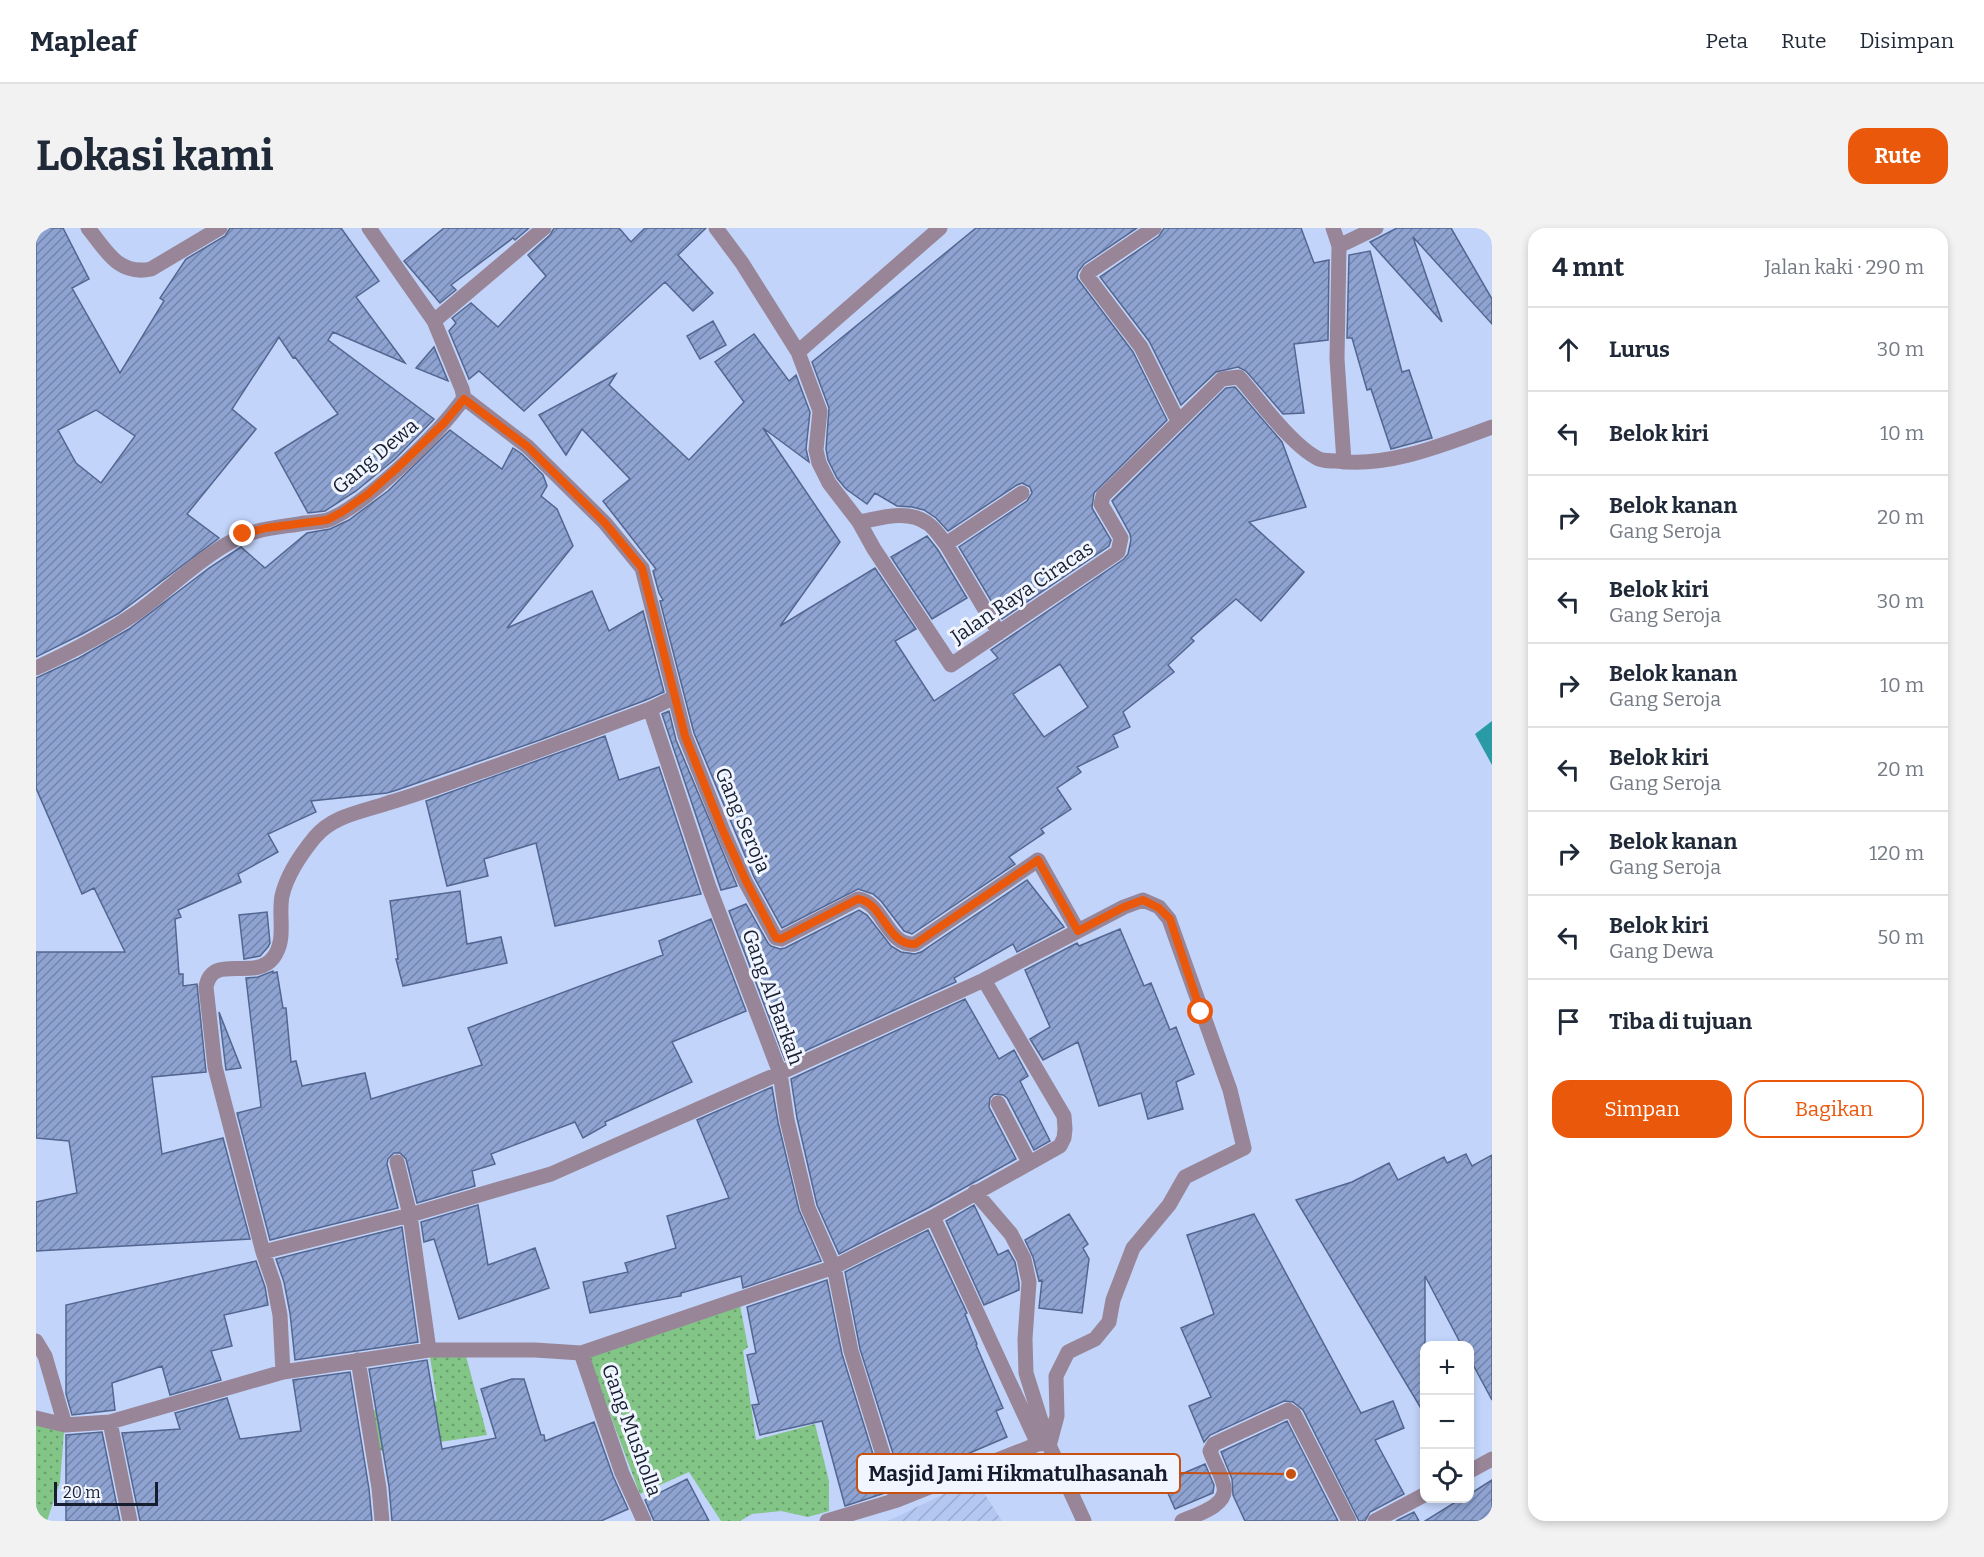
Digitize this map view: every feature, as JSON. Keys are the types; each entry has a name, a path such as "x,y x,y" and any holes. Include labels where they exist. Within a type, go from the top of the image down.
{"street":[{"path":"88,228 115,262 129,270 140,272 151,269 220,228"},
{"path":"369,228 434,321 464,399"},
{"path":"434,321 544,228"},
{"name":"Jalan Raya Ciracas","path":"716,228 742,263 798,352 820,411 816,450 819,463 829,483 859,522 874,549 951,665 1118,552 1121,538 1101,504 1102,496 1222,379 1239,377 1295,441 1320,459 1344,462 1375,461 1430,449 1492,427"},
{"path":"798,352 940,228"},
{"path":"1154,228 1089,272 1087,276 1102,299 1141,347 1178,421"},
{"path":"1333,228 1339,246 1337,359 1344,462"},
{"path":"1339,246 1376,228"},
{"name":"Gang Dewa","path":"36,668 82,646 136,612 215,550 243,534 266,528 327,520 342,512 368,494 396,469 444,423 464,399"},
{"name":"Gang Seroja","path":"464,399 528,447 605,523 642,568 685,736 723,831 776,938 781,939 858,899 868,902 900,940 908,944 915,944 1038,860 1078,931"},
{"path":"946,544 1022,493"},
{"path":"859,522 892,515 912,515 929,524 946,544 999,633"},
{"path":"283,1372 280,1315 274,1284 263,1252 215,1067 206,987 209,975 219,969 258,968 268,964 279,948 281,908 286,883 295,864 317,835 339,819 480,772 650,709 675,697"},
{"name":"Gang Al Barkah","path":"650,709 710,887 780,1073 787,1120 808,1208 834,1267 851,1351 897,1500"},
{"path":"263,1252 410,1215 551,1174 984,980 1124,907 1143,900 1159,908 1170,919 1230,1090 1244,1148 1185,1177 1169,1206 1133,1248 1113,1300 1109,1322 1095,1340 1068,1352 1056,1376 1058,1416 1045,1444 897,1500 827,1521"},
{"path":"36,1418 65,1425 110,1422 283,1372 429,1350 535,1350 581,1353 834,1267 933,1217 1059,1146 1064,1138 1064,1116 984,980"},
{"path":"998,1103 1029,1162"},
{"path":"397,1162 410,1215 429,1350"},
{"path":"975,1192 1011,1234 1024,1259 1029,1282 1025,1339 1026,1373 1045,1444"},
{"path":"933,1217 1084,1521"},
{"path":"36,1341 45,1356 65,1425"},
{"name":"Gang Musholla","path":"581,1353 622,1473 644,1521"},
{"path":"358,1360 379,1488 382,1521"},
{"path":"1182,1521 1215,1505 1224,1495 1225,1488 1210,1451 1214,1444 1288,1410 1294,1414 1349,1521"},
{"path":"110,1422 130,1521"},
{"path":"1474,1469 1492,1459"},
{"path":"1375,1521 1420,1498"}],"shaded area":[{"path":"1492,721 1492,765 1475,734"},
{"path":"740,1305 748,1347 743,1351 756,1440 815,1424 829,1481 829,1511 808,1517 781,1511 752,1514 740,1521 721,1521 689,1472 640,1494 588,1356"},
{"path":"466,1356 487,1435 379,1451 373,1410 437,1401 430,1357"},
{"path":"36,1424 64,1431 60,1482 47,1521 36,1521"},
{"path":"975,1479 1002,1521 888,1521"}],"building":[{"path":"36,228 63,228 89,279 72,288 120,373 164,301 160,298 186,259 225,236 230,228 341,228 379,281 356,297 405,363 333,332 328,340 434,419 395,459 356,491 325,511 308,513 275,453 338,414 279,337 232,409 256,429 187,514 219,538 119,613 36,657","holes":["96,410 135,436 101,483 76,463 58,430"]},
{"path":"444,228 529,228 451,285 456,290 440,303 404,261"},
{"path":"554,228 619,228 631,242 645,228 706,228 678,255 713,293 693,311 665,282 524,411 479,371 469,379 449,331 456,323 452,318 471,303 498,327 546,276 528,255 550,235"},
{"path":"976,228 1137,228 1084,264 1077,278 1133,352 1167,420 1094,493 1092,508 1111,540 1109,546 1002,619 959,547 1027,501 1032,493 1030,487 1022,483 1017,485 948,531 936,518 924,510 897,506 875,493 867,504 846,489 837,478 828,460 826,449 829,408 812,362"},
{"path":"1164,228 1301,228 1314,263 1329,260 1328,340 1294,344 1304,413 1283,414 1246,371 1238,367 1216,372 1181,405 1149,341 1100,277 1159,236"},
{"path":"1397,228 1451,228 1492,299 1492,324 1413,237 1442,322 1370,242"},
{"path":"1370,251 1402,372 1409,370 1432,438 1391,449 1371,389 1367,390 1352,338 1347,338 1349,255"},
{"path":"713,321 726,345 700,359 687,336"},
{"path":"754,334 789,381 796,375 810,412 806,449 809,462 763,428 840,542 780,626 875,568 916,629 895,641 934,701 998,658 991,650 1124,559 1128,554 1130,534 1112,501 1226,388 1235,387 1282,442 1306,507 1249,522 1304,572 1261,621 1236,599 1191,638 1194,641 1168,665 1174,672 1123,712 1130,727 1113,735 1118,747 1077,767 1081,772 1057,788 1071,809 1041,829 1044,833 1009,857 1015,864 912,934 904,931 873,894 858,889 782,928 754,877 694,733 660,601 663,600 653,571 656,569 603,501 630,479 582,429 566,455 539,415 616,374 609,385 689,460 744,402 715,362","holes":["1060,664 1088,707 1044,737 1013,694"]},
{"path":"434,347 448,381 416,368"},
{"path":"450,430 502,469 513,448 522,454 543,475 547,486 541,496 557,509 573,546 507,628 592,591 609,631 643,611 664,692 540,740 397,790 311,801 316,812 268,834 278,852 238,874 241,882 178,910 181,917 175,919 179,974 183,974 183,986 197,984 206,1072 152,1077 162,1154 223,1138 250,1239 36,1251 36,1202 77,1193 69,1141 36,1138 36,952 125,952 94,888 82,894 36,788 36,678 79,658 129,629 209,568 241,547 265,568 307,533 330,529 349,520 388,491"},
{"path":"927,536 967,598 932,619 891,557"},
{"path":"669,711 676,740 737,886 721,890 662,714"},
{"path":"605,736 619,780 659,767 701,894 555,926 536,843 484,859 488,876 447,886 426,801"},
{"path":"1027,880 1064,927 1017,952 1013,944 954,978 956,982 785,1060 729,911 746,904 768,943 780,949 859,910 867,915 891,946 901,952 915,954"},
{"path":"460,891 467,944 501,937 507,963 403,986 396,959 398,959 390,901"},
{"path":"267,912 270,943 260,956 244,959 239,915"},
{"path":"711,919 746,1011 672,1042 692,1082 605,1122 606,1125 583,1138 575,1122 491,1154 495,1164 472,1171 475,1186 417,1203 406,1159 400,1153 394,1153 388,1159 387,1164 398,1208 270,1240 237,1113 261,1107 246,978 277,972 283,1008 286,1008 291,1062 296,1061 302,1086 365,1073 371,1099 482,1065 468,1028 663,955 659,941"},
{"path":"1120,929 1144,986 1151,983 1170,1030 1176,1027 1194,1074 1176,1082 1183,1109 1148,1119 1141,1093 1099,1106 1078,1042 1043,1060 1030,1039 1050,1027 1025,970 1077,943 1079,946"},
{"path":"965,999 999,1059 1014,1050 1028,1076 1020,1081 1050,1141 1034,1150 1007,1098 994,1094 990,1098 989,1107 1016,1159 839,1254 817,1205 797,1118 791,1079"},
{"path":"219,1012 241,1068 226,1070"},
{"path":"772,1087 799,1210 821,1261 743,1288 741,1276 681,1293 681,1296 590,1313 583,1282 628,1272 625,1263 676,1248 667,1216 729,1198 697,1120"},
{"path":"1466,1154 1472,1166 1492,1155 1492,1400 1474,1366 1474,1341 1459,1341 1425,1276 1425,1341 1420,1341 1420,1407 1296,1200 1352,1182 1389,1163 1398,1180 1444,1157 1447,1163"},
{"path":"478,1205 488,1265 535,1248 549,1288 459,1319 434,1239 424,1242 421,1222"},
{"path":"974,1205 998,1255 1008,1250 1015,1262 1019,1283 1019,1290 984,1305 946,1221"},
{"path":"1069,1214 1088,1244 1083,1248 1089,1259 1082,1313 1039,1308 1042,1280 1039,1281 1033,1257 1025,1240"},
{"path":"1254,1214 1361,1413 1393,1401 1404,1428 1375,1440 1404,1494 1370,1512 1365,1521 1359,1521 1303,1410 1293,1402 1284,1401 1210,1435 1204,1442 1189,1406 1211,1397 1181,1328 1214,1314 1187,1235"},
{"path":"402,1227 418,1342 295,1360 290,1313 284,1282 276,1259"},
{"path":"928,1230 967,1313 965,1314 976,1345 1003,1408 996,1411 1007,1437 902,1482 860,1349 845,1272"},
{"path":"256,1261 265,1287 268,1305 224,1315 232,1346 211,1351 221,1380 170,1395 162,1366 112,1383 115,1410 72,1415 66,1394 66,1305"},
{"path":"827,1280 842,1354 885,1493 845,1506 822,1421 760,1435 752,1405 759,1404 747,1355 756,1353 747,1307"},
{"path":"427,1360 442,1449 496,1438 481,1389 512,1379 524,1379 541,1435 544,1435 545,1441 594,1422 613,1476 628,1509 601,1521 392,1521 389,1486 369,1369"},
{"path":"350,1372 372,1521 140,1521 122,1433 180,1429 175,1413 227,1398 240,1439 301,1431 293,1380"},
{"path":"1287,1421 1338,1521 1245,1521 1233,1495 1232,1479 1221,1452"},
{"path":"102,1432 120,1521 66,1521 66,1435"},
{"path":"1205,1464 1214,1485 1213,1493 1175,1509 1163,1482"},
{"path":"687,1479 709,1521 654,1521 645,1500"},
{"path":"1492,1480 1492,1521 1425,1521 1454,1503 1474,1503 1474,1491"},
{"path":"1414,1512 1419,1521 1396,1521"}],"place":[{"name":"Masjid Jami Hikmatulhasanah","path":"1291,1474"}],"route":[{"path":"243,534 266,528 327,520 342,512 368,494 429,439 464,399 528,447 605,523 642,568 685,736 723,831 776,938 781,939 851,901 864,899 900,940 908,944 915,944 1038,860 1078,931 1124,907 1143,900 1159,908 1170,919 1201,1012"}]}
